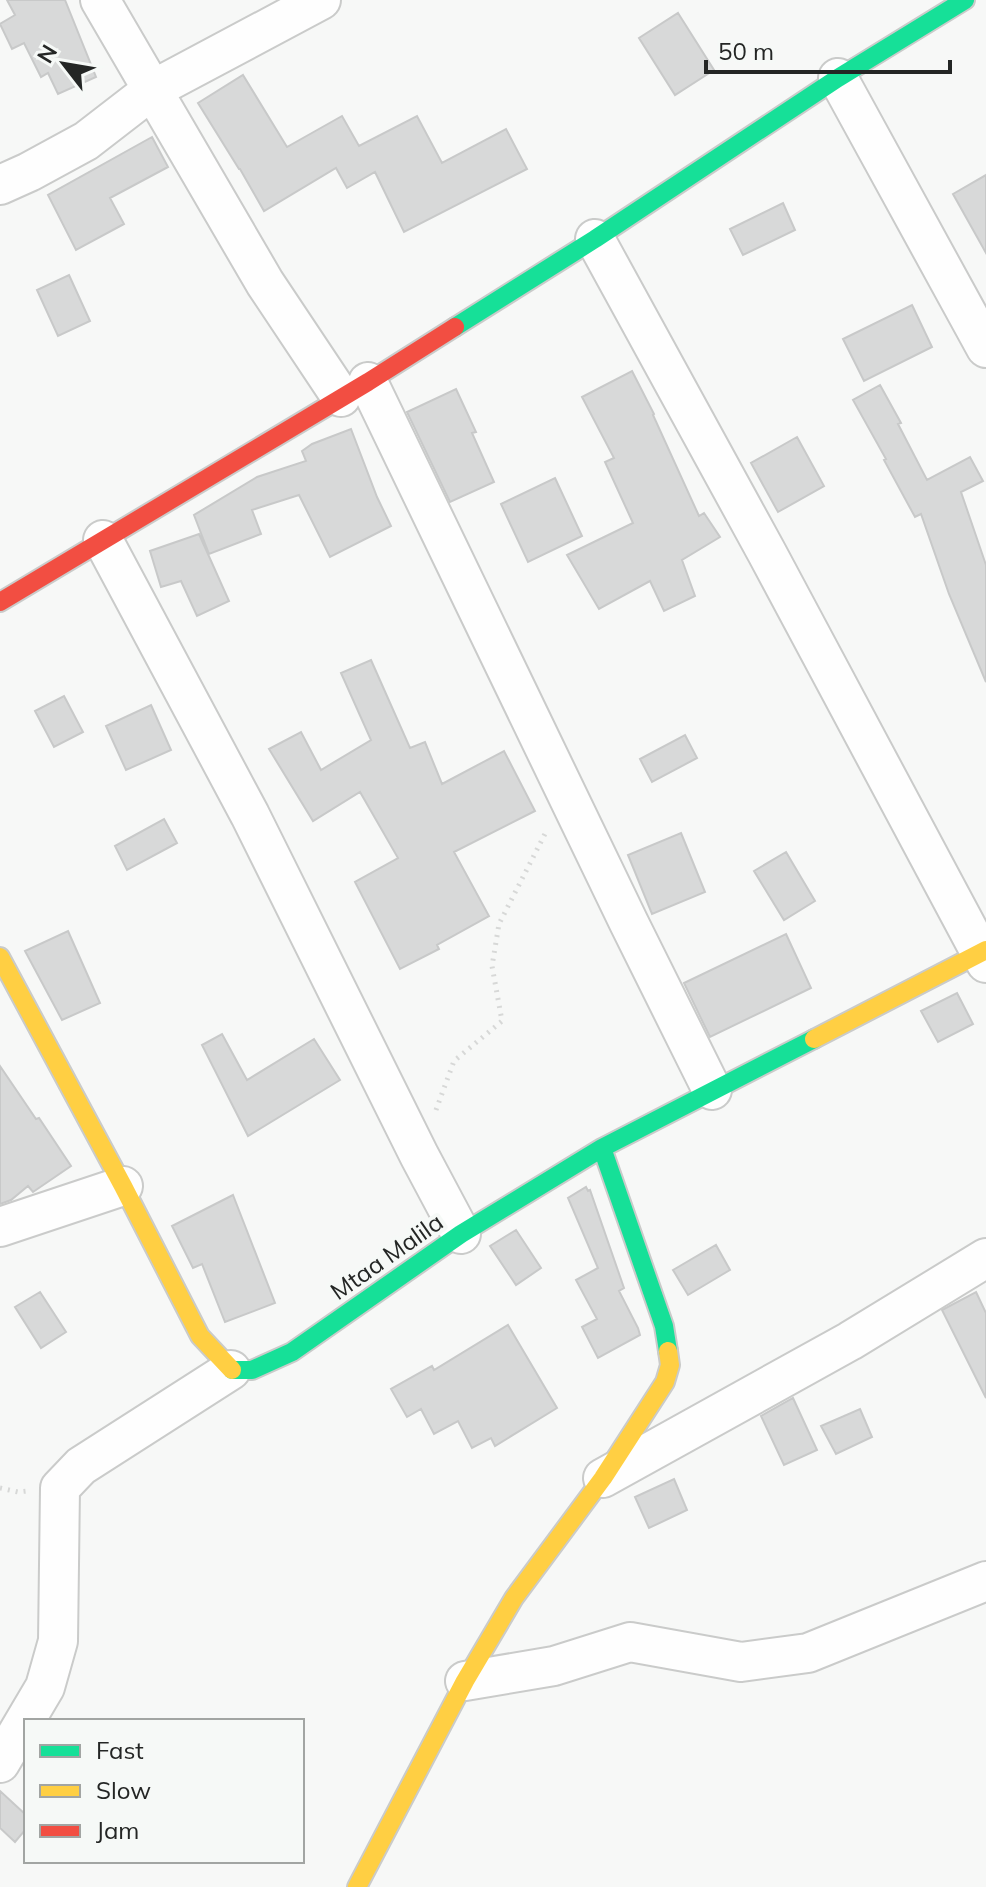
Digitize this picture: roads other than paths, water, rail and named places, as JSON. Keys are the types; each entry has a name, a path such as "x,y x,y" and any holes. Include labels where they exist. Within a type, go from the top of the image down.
{"street":[{"path":"100,0 265,283 355,390 562,784 712,1090"},
{"path":"0,185 86,141 152,90 321,0"},
{"path":"0,602 355,390 595,239 838,78 965,0"},
{"path":"838,78 986,348"},
{"path":"595,239 984,955"},
{"path":"103,540 250,815 461,1234"},
{"name":"Mtaa Malila","path":"231,1370 252,1370 292,1352 461,1234 602,1148 984,955"},
{"path":"0,957 200,1336 231,1370 81,1466 60,1488 58,1641 45,1687 26,1719"},
{"path":"357,1887 465,1681 514,1598 603,1478 665,1382 670,1365 664,1326 602,1148"},
{"path":"0,1227 123,1186"},
{"path":"603,1478 850,1341 986,1258"},
{"path":"465,1681 554,1666 630,1642 741,1662 808,1653 986,1581"},
{"path":"0,1763 24,1722"}]}
